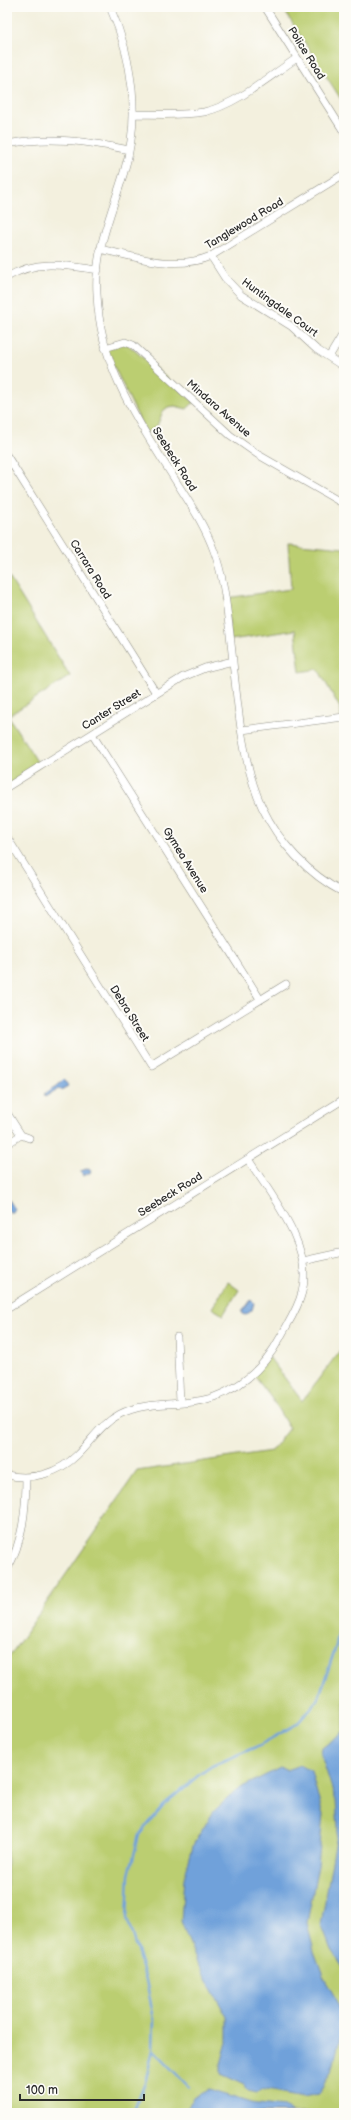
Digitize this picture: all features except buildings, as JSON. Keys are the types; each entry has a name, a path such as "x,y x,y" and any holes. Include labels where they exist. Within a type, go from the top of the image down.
{"street":[{"name":"Seebeck Road","path":"110,7 128,61 133,114 129,150 125,169 105,228 100,249 96,294 105,348 112,370 128,404 194,508 212,544 223,582 242,730 254,787 262,808 275,830 292,852 310,870 344,893"},
{"name":"Police Road","path":"265,7 344,132"},
{"path":"133,114 184,114 212,109 235,98 298,58"},
{"path":"7,144 25,141 62,139 83,141 129,150"},
{"name":"Tanglewood Road","path":"100,249 170,263 188,263 211,256 344,174"},
{"name":"Huntingdale Court","path":"211,256 225,278 241,295 291,326 329,357 344,367"},
{"path":"7,277 25,268 41,265 57,264 98,270"},
{"path":"329,357 344,332"},
{"name":"Mindara Avenue","path":"105,348 125,342 133,345 230,435 257,454 344,504"},
{"name":"Carrara Road","path":"7,456 156,693"},
{"name":"Canter Street","path":"7,787 156,693 193,673 233,661"},
{"path":"242,730 344,717"},
{"name":"Gymea Avenue","path":"92,734 260,999"},
{"name":"Debra Street","path":"7,837 151,1067 286,984"},
{"name":"Seebeck Road","path":"7,1309 344,1099"},
{"path":"7,1113 21,1135 29,1138"},
{"path":"7,1144 21,1135"},
{"path":"7,1476 26,1478 49,1473 66,1464 76,1456 98,1430 119,1414 140,1406 205,1399 226,1392 248,1379 264,1363 276,1345 300,1300 304,1281 303,1261 297,1239 291,1227 248,1160"},
{"path":"303,1261 344,1252"},
{"path":"177,1337 180,1402"},
{"path":"7,1570 15,1553 24,1518 26,1478"}],"green space":[{"path":"282,7 344,7 344,104"},
{"path":"125,342 194,402 187,409 175,406 168,407 163,411 157,426 146,433 105,348"},
{"path":"288,543 344,548 344,717 341,717 340,708 318,669 300,672 295,630 231,640 226,598 291,589"},
{"path":"7,574 70,676 8,716 40,766 7,787"},
{"path":"228,1282 239,1290 223,1315 212,1308"},
{"path":"344,1345 344,2113 7,2113 7,2018 9,2003 7,2001 7,1660 137,1471 271,1451 289,1428 272,1399 253,1374 269,1357 302,1401"}],"water":[{"path":"64,1079 68,1086 61,1090 59,1088 45,1097 44,1094 57,1086"},
{"path":"89,1168 91,1172 83,1176 81,1171"},
{"path":"9,1200 15,1209 13,1213 10,1213 7,1208 7,1202"},
{"path":"251,1300 254,1303 252,1310 246,1315 243,1314 242,1312"},
{"path":"344,1731 344,1969 331,1950 321,1924 338,1828 336,1801 321,1755 322,1748"},
{"path":"300,1765 311,1771 323,1815 318,1866 307,1923 314,1951 324,1978 339,2004 341,2033 332,2072 319,2094 303,2097 261,2089 257,2093 248,2091 245,2085 221,2074 221,2064 227,2042 227,2017 197,1963 181,1921 184,1878 194,1843 214,1811 238,1789 280,1768 286,1770"},
{"path":"209,2090 251,2103 285,2107 292,2113 182,2113 195,2097"}],"waterway":[{"path":"133,2113 145,2083 153,2050 154,2019 146,1980 127,1918 129,1875 139,1835 166,1803 199,1775 212,1766 258,1746 297,1724 318,1700 336,1646 344,1607"},
{"path":"153,2050 189,2087"}]}
